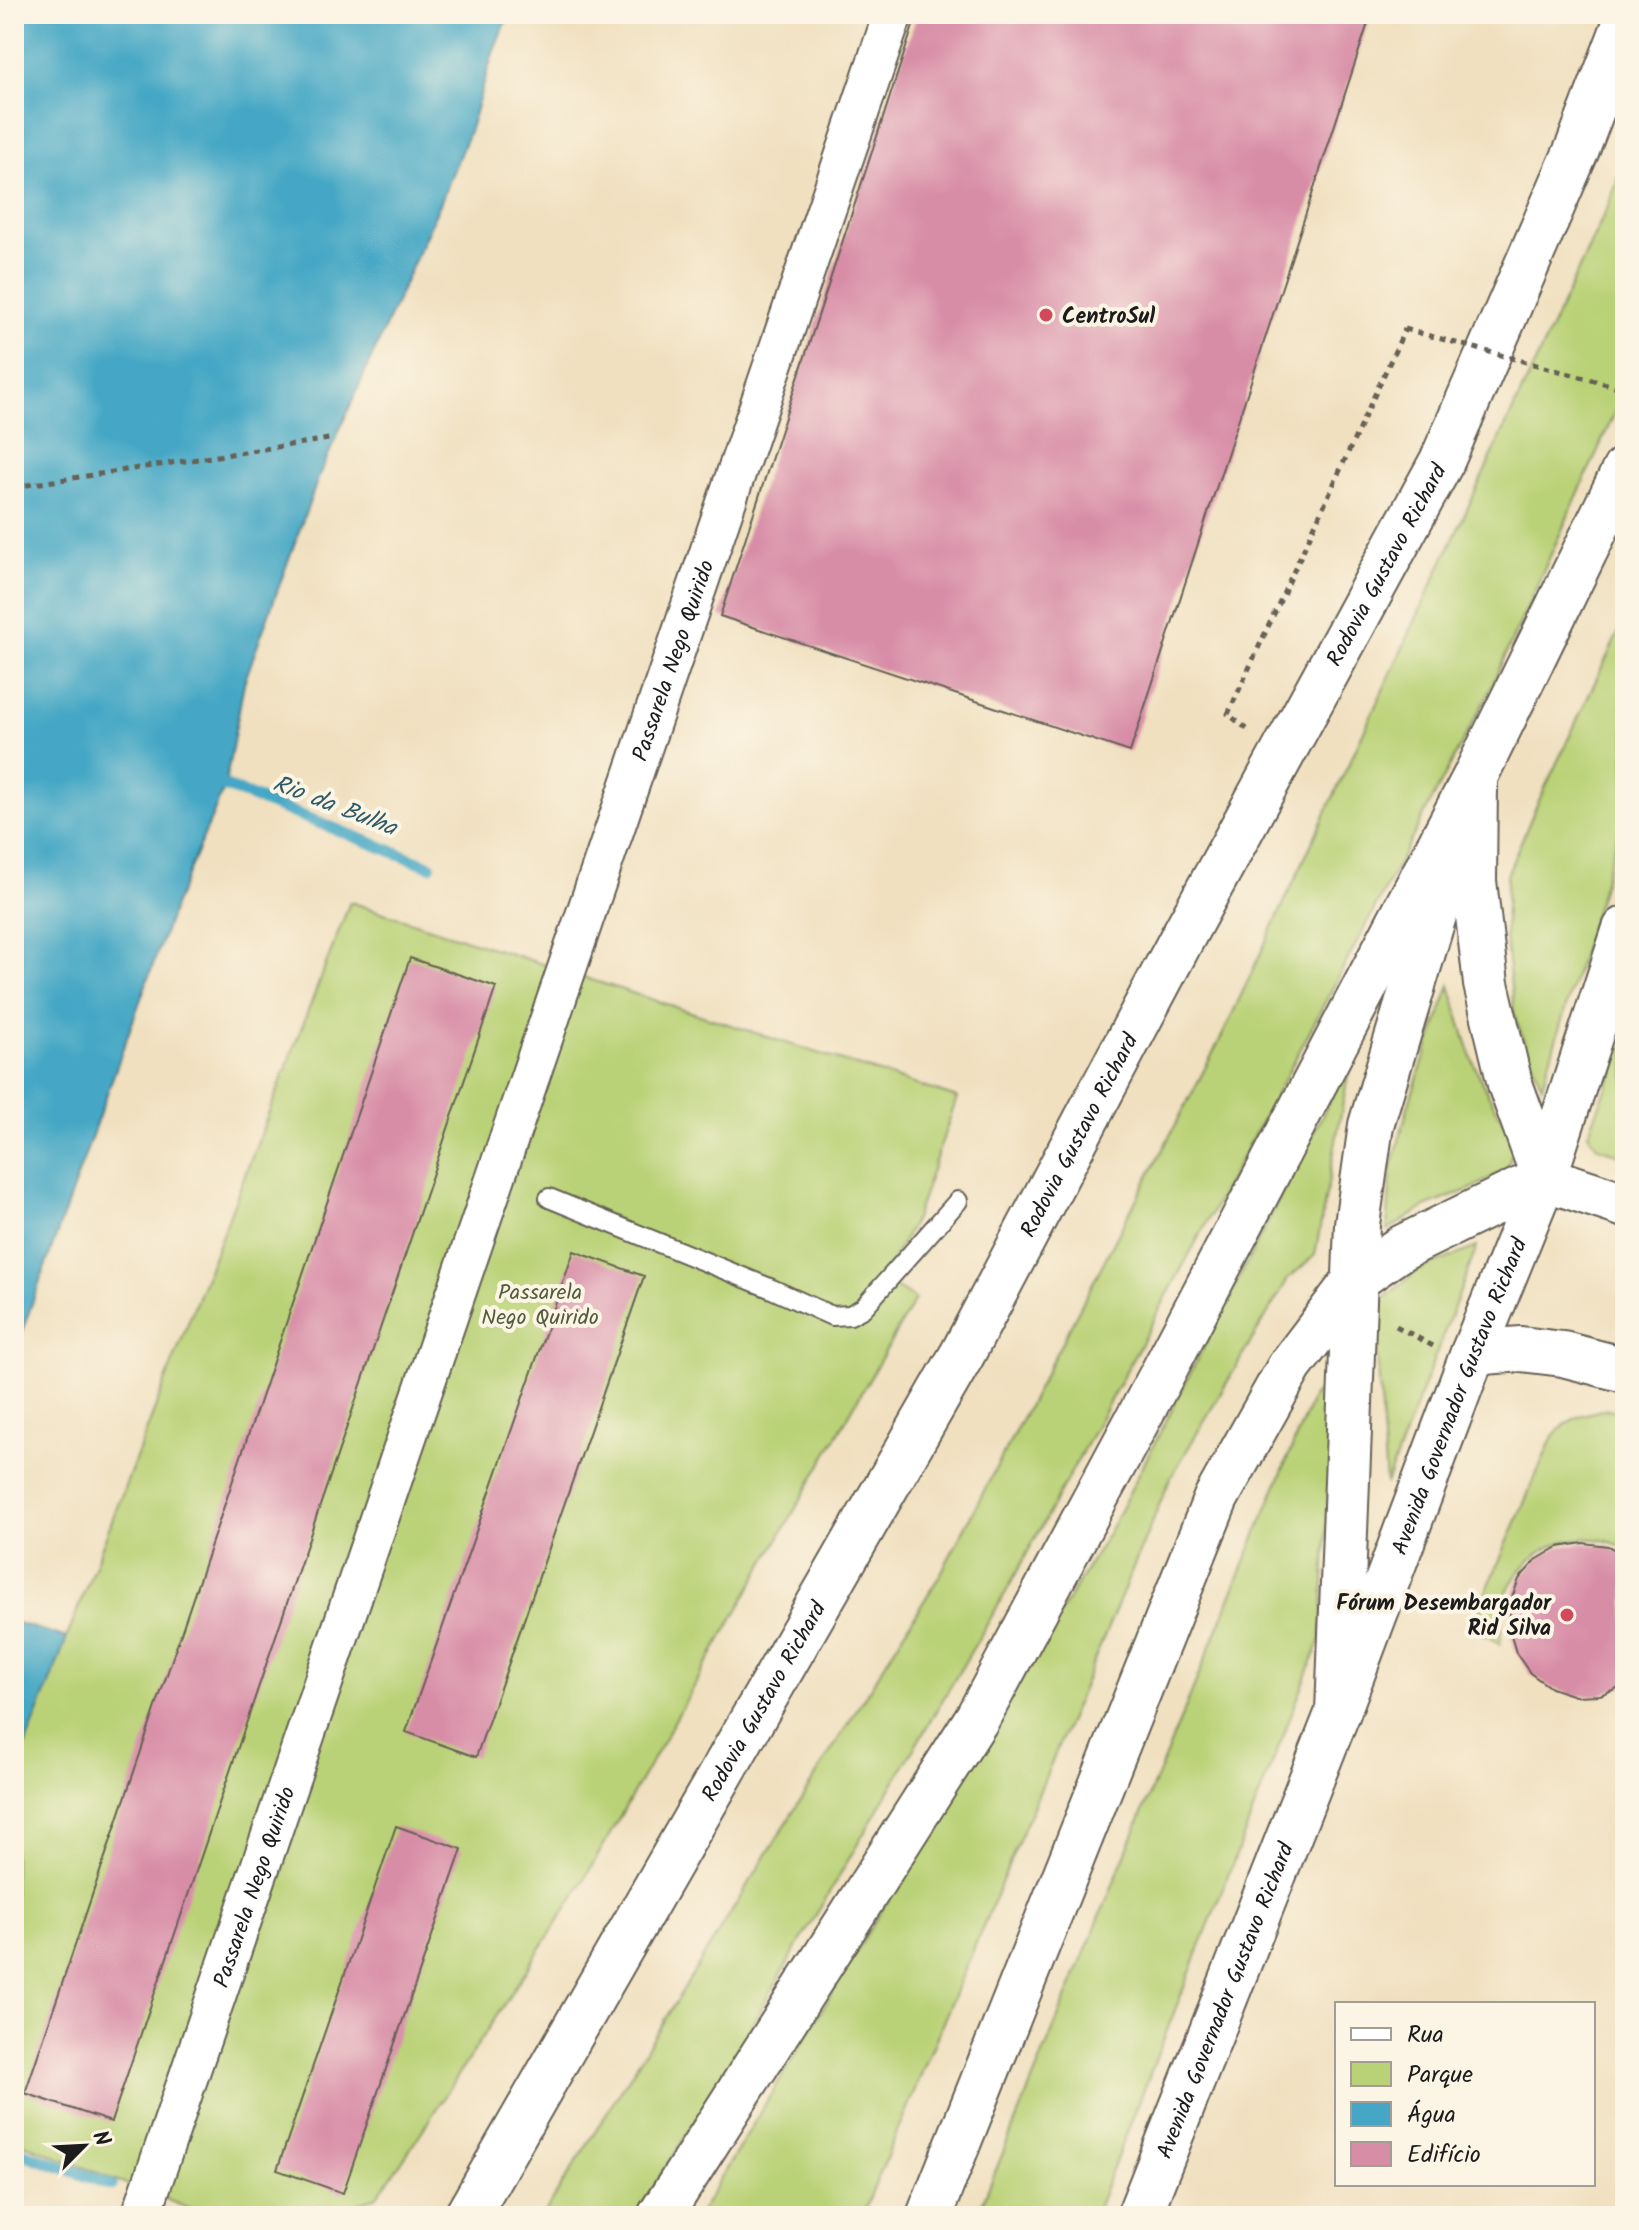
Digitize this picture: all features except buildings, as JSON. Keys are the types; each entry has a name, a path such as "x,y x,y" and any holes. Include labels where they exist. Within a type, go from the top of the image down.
{"main road":[{"name":"Rodovia Gustavo Richard","path":"467,2216 963,1353 1173,956 1442,461 1578,147 1625,24"},
{"path":"660,2216 978,1717 1159,1380 1475,777 1625,469"},
{"path":"1475,777 1474,881 1486,984 1510,1084 1544,1178"},
{"path":"1338,1712 1357,1224 1371,1125 1475,777"},
{"name":"Avenida Governador Gustavo Richard","path":"1139,2216 1338,1712 1473,1353 1544,1178 1625,929"},
{"path":"929,2216 1216,1498 1290,1366 1356,1279 1401,1248 1544,1178 1625,1205"},
{"path":"1473,1353 1521,1349 1563,1354 1625,1370"},
{"path":"451,2216 512,2142"}],"street":[{"name":"Passarela Nego Quirido","path":"141,2216 893,14"}],"lane":[{"path":"549,1198 832,1316 850,1315 863,1308 958,1201"}],"path":[{"path":"1247,729 1228,714 1405,329 1625,389"},
{"path":"14,487 329,439"}],"green space":[{"path":"1625,158 1625,390 1487,696 1292,1065 1006,1592 693,2124 635,2216 543,2216 940,1575 1224,1032 1608,206"},
{"path":"1625,619 1625,812 1542,1086 1515,1018 1505,937 1507,875"},
{"name":"Passarela Nego Quirido","path":"350,902 957,1098 915,1219 882,1279 915,1299 577,1892 405,2157 376,2197 344,2208 308,2216 208,2216 14,2140 14,1775"},
{"path":"1450,985 1468,1047 1483,1084 1517,1139 1507,1168 1473,1188 1425,1207 1387,1231 1391,1171 1409,1103"},
{"path":"1625,1042 1625,1143 1620,1155 1598,1147 1588,1134"},
{"path":"1351,1059 1315,1255 1288,1279 1170,1479 862,2216 698,2216 1110,1530"},
{"path":"1477,1247 1386,1484 1374,1307 1418,1270"},
{"path":"1326,1386 1334,1390 1321,1639 1094,2216 977,2216 1313,1396"},
{"path":"1608,1409 1625,1413 1625,1548 1607,1541 1570,1540 1537,1555 1512,1582 1504,1600 1500,1644 1471,1627 1552,1438 1577,1418"}],"water":[{"path":"14,14 509,14 493,53 470,129 442,199 319,476 244,683 225,786 174,906 14,1354"},
{"path":"14,1622 67,1638 14,1775"}],"waterway":[{"name":"Rio da Bulha","path":"225,786 430,866"},
{"path":"14,2150 112,2185"}],"place":[{"name":"CentroSul","path":"1046,315"},
{"name":"Fórum Desembargador Rid Silva","path":"1567,1615"}]}
